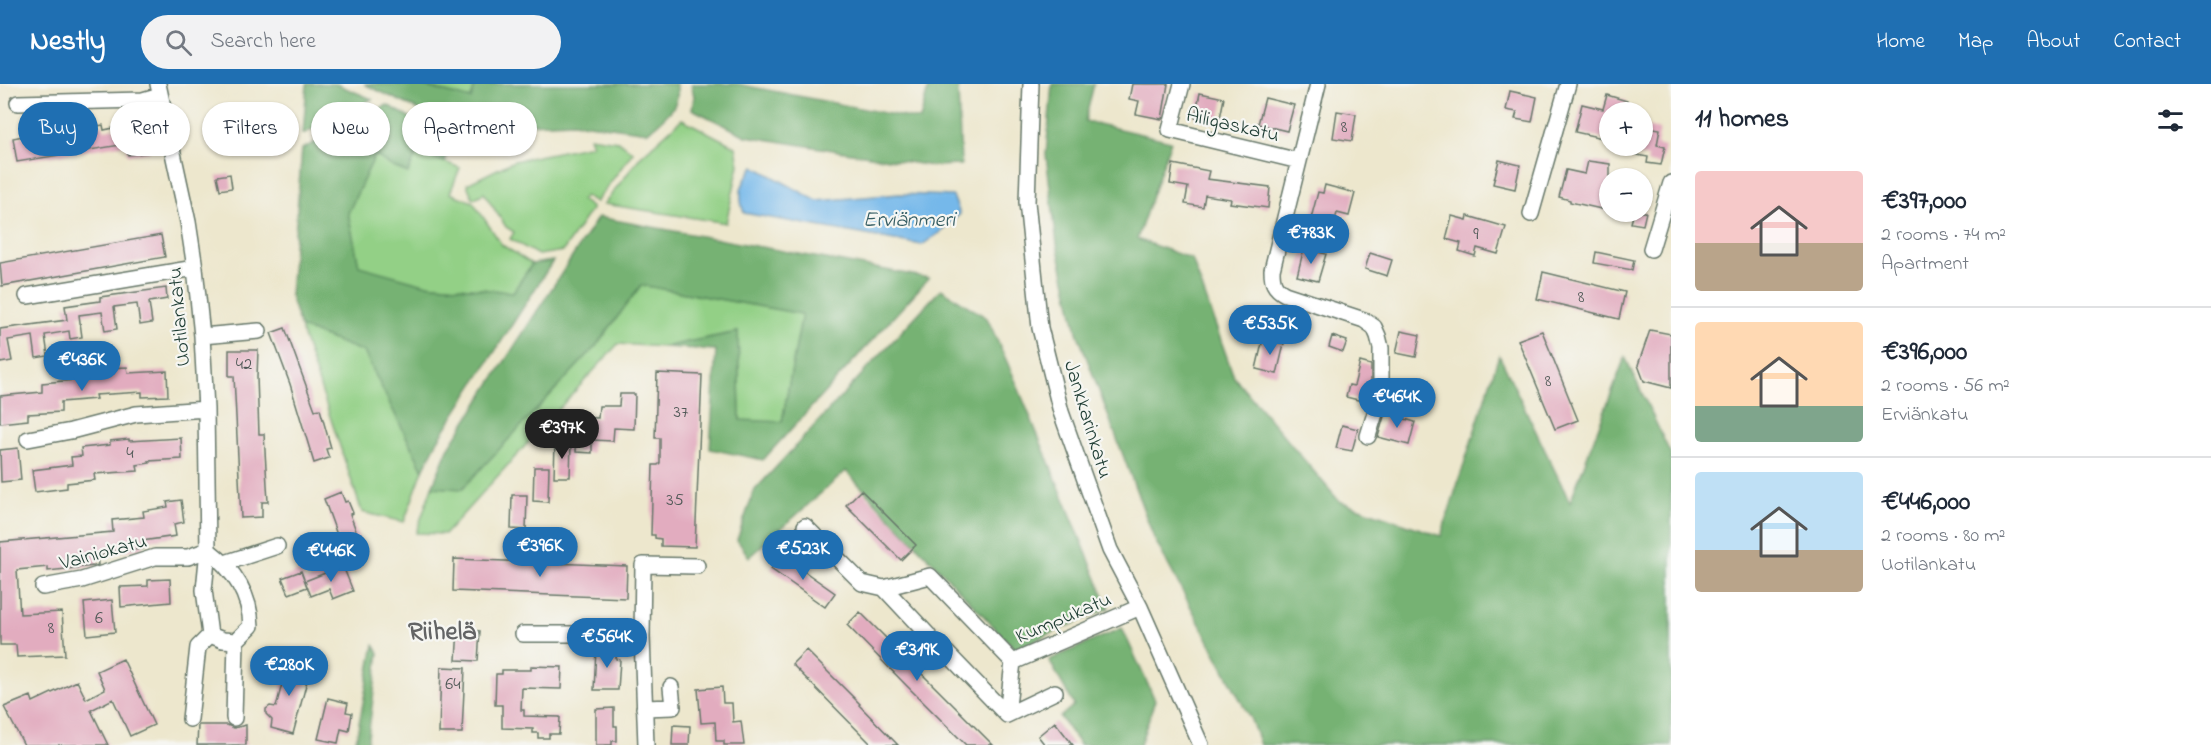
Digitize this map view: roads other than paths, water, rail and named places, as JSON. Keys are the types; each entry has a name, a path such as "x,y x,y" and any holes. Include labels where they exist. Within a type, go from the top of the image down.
{"street":[{"name":"Jankkarinkatu","path":"1031,84 1027,202 1040,328 1061,412 1110,550 1140,607 1201,745"},
{"name":"Ailigaskatu","path":"1182,84 1170,130 1299,161"},
{"path":"1318,84 1272,270 1272,282 1278,290 1364,320 1374,327 1381,348 1381,394 1368,436"},
{"path":"1531,214 1568,84"},
{"path":"60,102 143,100 159,90"},
{"name":"Uotilankatu","path":"159,90 188,222 202,336 206,409 208,550 204,590 210,635"},
{"path":"1651,249 1671,183"},
{"path":"27,296 195,268"},
{"path":"202,336 259,331"},
{"path":"28,438 71,431 136,414 206,409"},
{"path":"805,526 862,583 884,588 928,635"},
{"path":"225,563 277,546"},
{"path":"208,550 225,563 239,584 251,609 251,626 236,641 234,718"},
{"name":"Vainiokatu","path":"43,587 82,580 155,556 188,557 208,550"},
{"path":"646,745 642,637 643,565 697,566"},
{"name":"Kumpukatu","path":"884,588 930,576 1013,662 1140,607"},
{"path":"523,634 631,634 642,637"},
{"path":"190,719 198,647 210,635 223,640 236,641"},
{"path":"947,653 1007,715"},
{"path":"1007,715 1013,662"},
{"path":"644,708 673,707 671,687"},
{"path":"1007,715 1055,692"}],"water":[{"name":"Erviänmeri","path":"754,166 817,201 899,194 953,196 960,214 922,245 744,213 741,199 742,188"}],"district":[{"name":"Riihelä","path":"442,630"}]}
